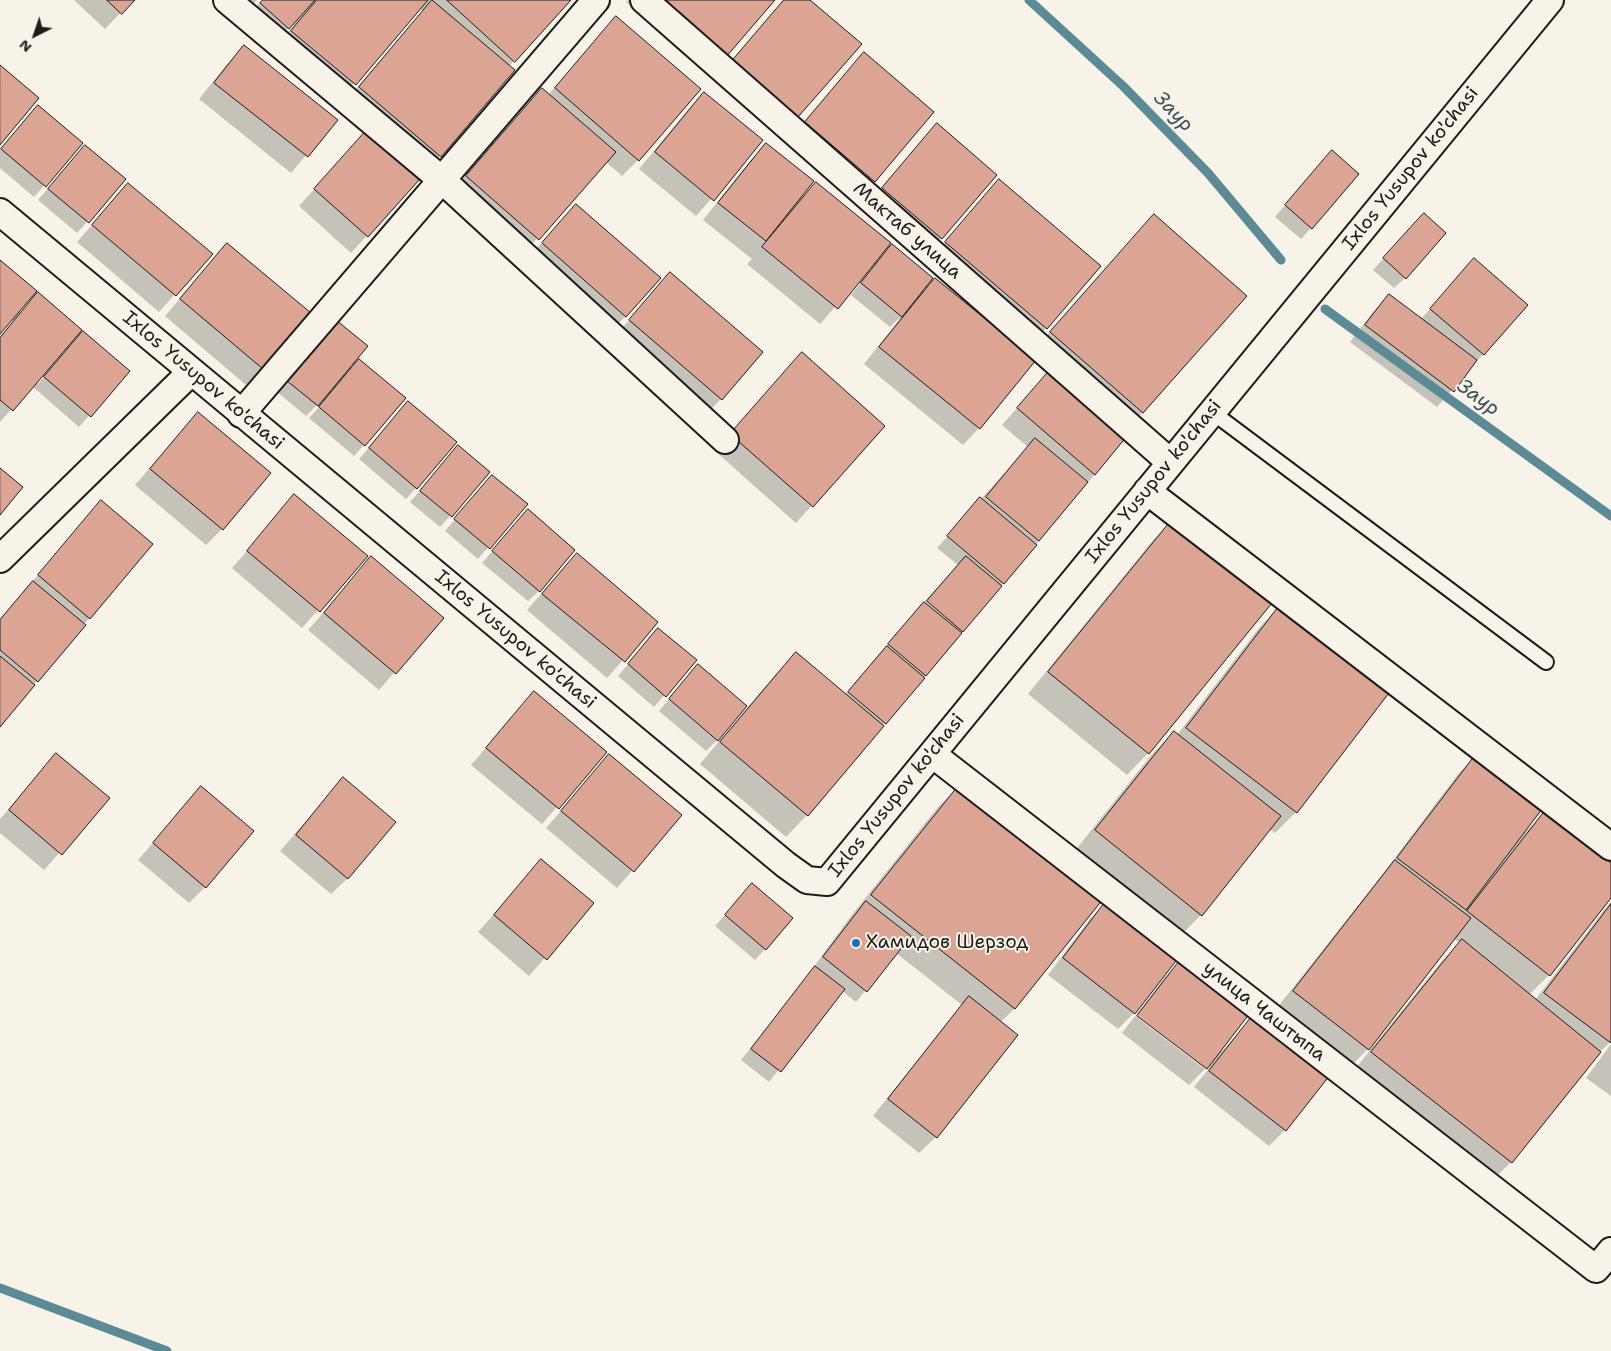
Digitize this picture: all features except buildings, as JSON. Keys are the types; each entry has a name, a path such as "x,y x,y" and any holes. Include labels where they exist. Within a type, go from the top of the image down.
{"street":[{"path":"227,0 442,180 725,440"},
{"path":"242,414 596,0"},
{"name":"Мактаб улица","path":"644,0 1170,462"},
{"name":"Ixlos Yusupov ko'chasi","path":"0,212 807,880 827,882 1550,0"},
{"path":"0,558 191,372"},
{"path":"1147,491 1611,847"},
{"name":"улица Чаштыпа","path":"932,754 1603,1260"}],"lane":[{"path":"1212,412 1546,662"}],"waterway":[{"name":"Заур","path":"1029,0 1123,86 1208,173 1281,260"},
{"name":"Заур","path":"1325,309 1611,516"},
{"path":"0,1288 167,1351"}],"place":[{"name":"Хамидов Шерзод","path":"856,943"}]}
